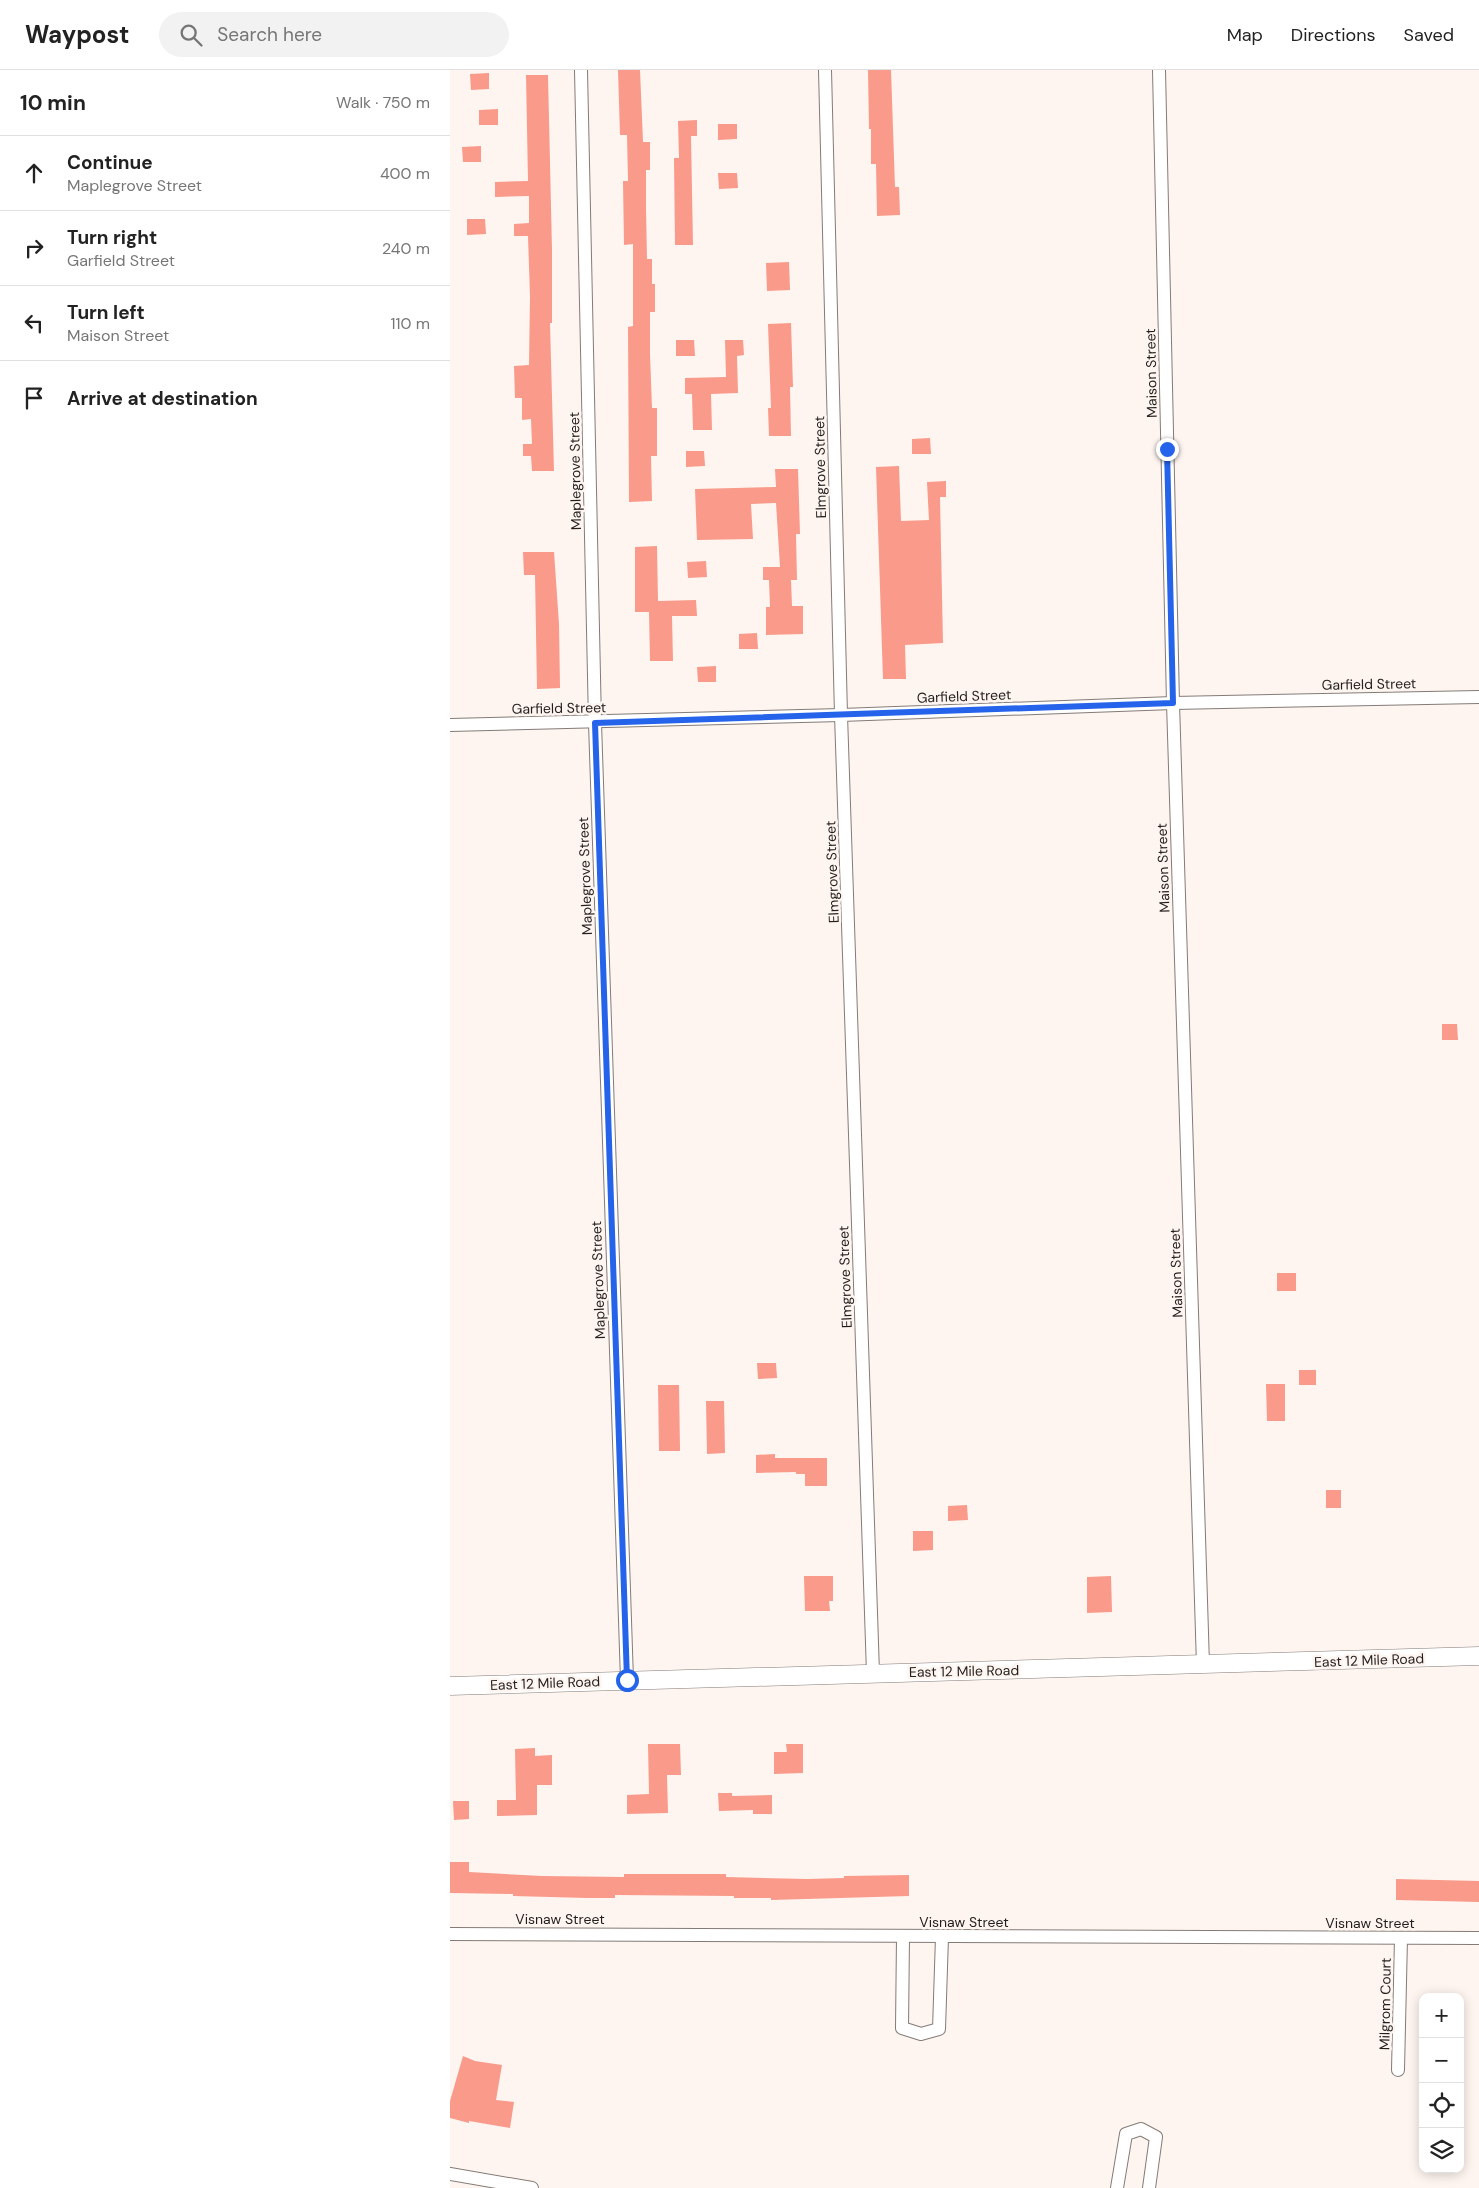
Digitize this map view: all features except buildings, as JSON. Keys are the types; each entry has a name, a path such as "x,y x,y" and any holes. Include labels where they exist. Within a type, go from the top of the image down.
{"main road":[{"name":"East 12 Mile Road","path":"450,1686 1479,1656"}],"street":[{"name":"Maplegrove Street","path":"581,70 595,723 627,1680"},
{"name":"Elmgrove Street","path":"825,70 841,715 873,1673"},
{"name":"Maison Street","path":"1159,70 1173,703 1203,1665"},
{"name":"Garfield Street","path":"450,725 595,723 1173,703 1479,697"},
{"name":"Visnaw Street","path":"450,1934 1479,1938"},
{"path":"903,1937 902,2028 921,2034 940,2029 942,1937"},
{"name":"Milgrom Court","path":"1398,2070 1401,1938"},
{"path":"1117,2188 1126,2134 1141,2129 1156,2137 1149,2188"},
{"path":"450,2174 532,2188"}],"route":[{"path":"627,1680 595,723 1173,703 1167,449"}]}
